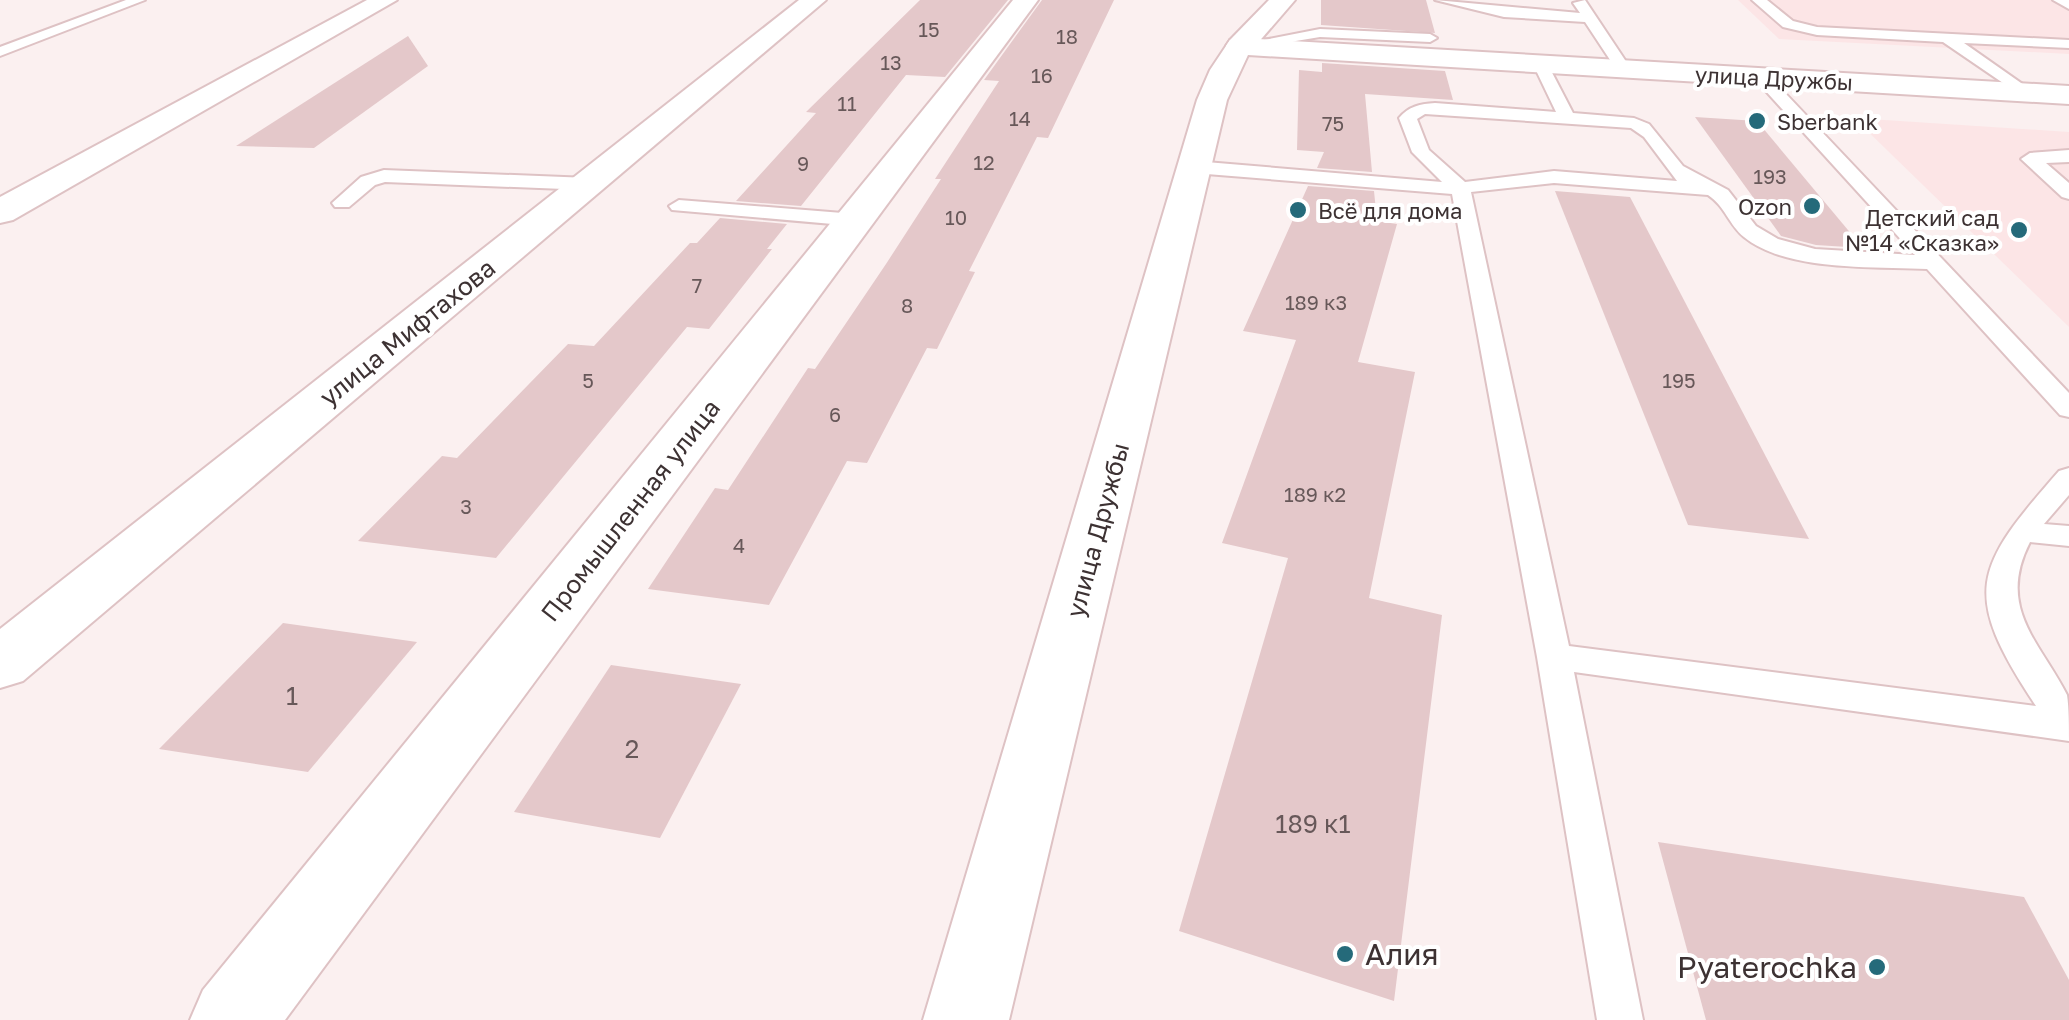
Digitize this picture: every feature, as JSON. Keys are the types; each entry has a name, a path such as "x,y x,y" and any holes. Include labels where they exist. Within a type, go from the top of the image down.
{"street":[{"path":"0,212 385,0"},
{"name":"улица Мифтахова","path":"0,664 814,0"},
{"name":"Промышленная улица","path":"233,1020 1026,0"},
{"name":"улица Дружбы","path":"966,1020 1212,100 1250,24 1282,0"},
{"name":"улица Дружбы","path":"1250,24 1541,64 2069,96"}],"lane":[{"path":"0,52 138,0"},
{"path":"1442,0 1504,13 1590,18"},
{"path":"1578,0 1622,69"},
{"path":"1760,0 1778,17 1800,27 2069,44"},
{"path":"2060,0 2069,5"},
{"path":"1250,24 1320,33 1430,38"},
{"path":"1946,37 2025,93"},
{"path":"1541,64 1566,116"},
{"path":"1761,77 2069,409"},
{"path":"1620,1020 1554,657 1461,189 1421,152 1408,118 1412,113 1435,108 1620,120 1646,127 1682,176 1727,199 1750,233 1796,252 1934,263"},
{"path":"2069,156 2030,158 2069,193"},
{"path":"1194,167 1461,189 1493,181 1546,178 1714,190"},
{"path":"342,202 368,181 384,176 589,184"},
{"path":"678,206 855,220"},
{"path":"2068,726 2018,650 2003,602 2005,564 2024,532 2069,477"},
{"path":"2024,532 2069,536"},
{"path":"1554,657 2068,726"}],"shaded area":[{"path":"1738,0 2069,0 2069,54 1779,39"},
{"name":"Детский сад №14 «Сказка»","path":"1854,118 2069,132 2069,327"}],"building":[{"path":"920,0 1008,0 945,77 906,75 801,206 736,201 816,113 806,112"},
{"path":"1042,0 1114,0 1048,138 1037,137 969,271 975,272 937,349 927,348 867,463 847,461 769,605 648,589 715,488 728,490 808,368 815,369 886,264 999,81 984,80"},
{"path":"1321,0 1426,0 1435,33 1321,25"},
{"path":"408,36 428,66 314,148 236,146"},
{"path":"1322,63 1445,71 1453,100 1365,94 1372,172 1317,168 1324,152 1297,150 1299,70 1322,72"},
{"path":"1695,117 1757,121 1863,248 1816,245 1781,236"},
{"path":"1308,186 1374,191 1377,221 1397,224 1358,362 1415,372 1369,598 1442,615 1394,1001 1179,931 1288,558 1222,543 1296,340 1243,331"},
{"path":"1555,191 1630,197 1809,539 1688,525"},
{"path":"720,218 787,224 709,329 687,327 496,558 358,541 442,456 457,458 568,344 594,346 690,243 697,243"},
{"path":"283,623 417,642 308,772 159,749"},
{"path":"611,665 741,684 660,838 514,812"},
{"path":"1658,842 2024,897 2069,980 2069,1020 1706,1020"}],"place":[{"name":"Sberbank","path":"1757,121"},
{"name":"Ozon","path":"1812,206"},
{"name":"Всё для дома","path":"1298,210"},
{"name":"Детский сад №14 «Сказка»","path":"2019,230"},
{"name":"Алия","path":"1345,954"},
{"name":"Pyaterochka","path":"1877,967"}]}
